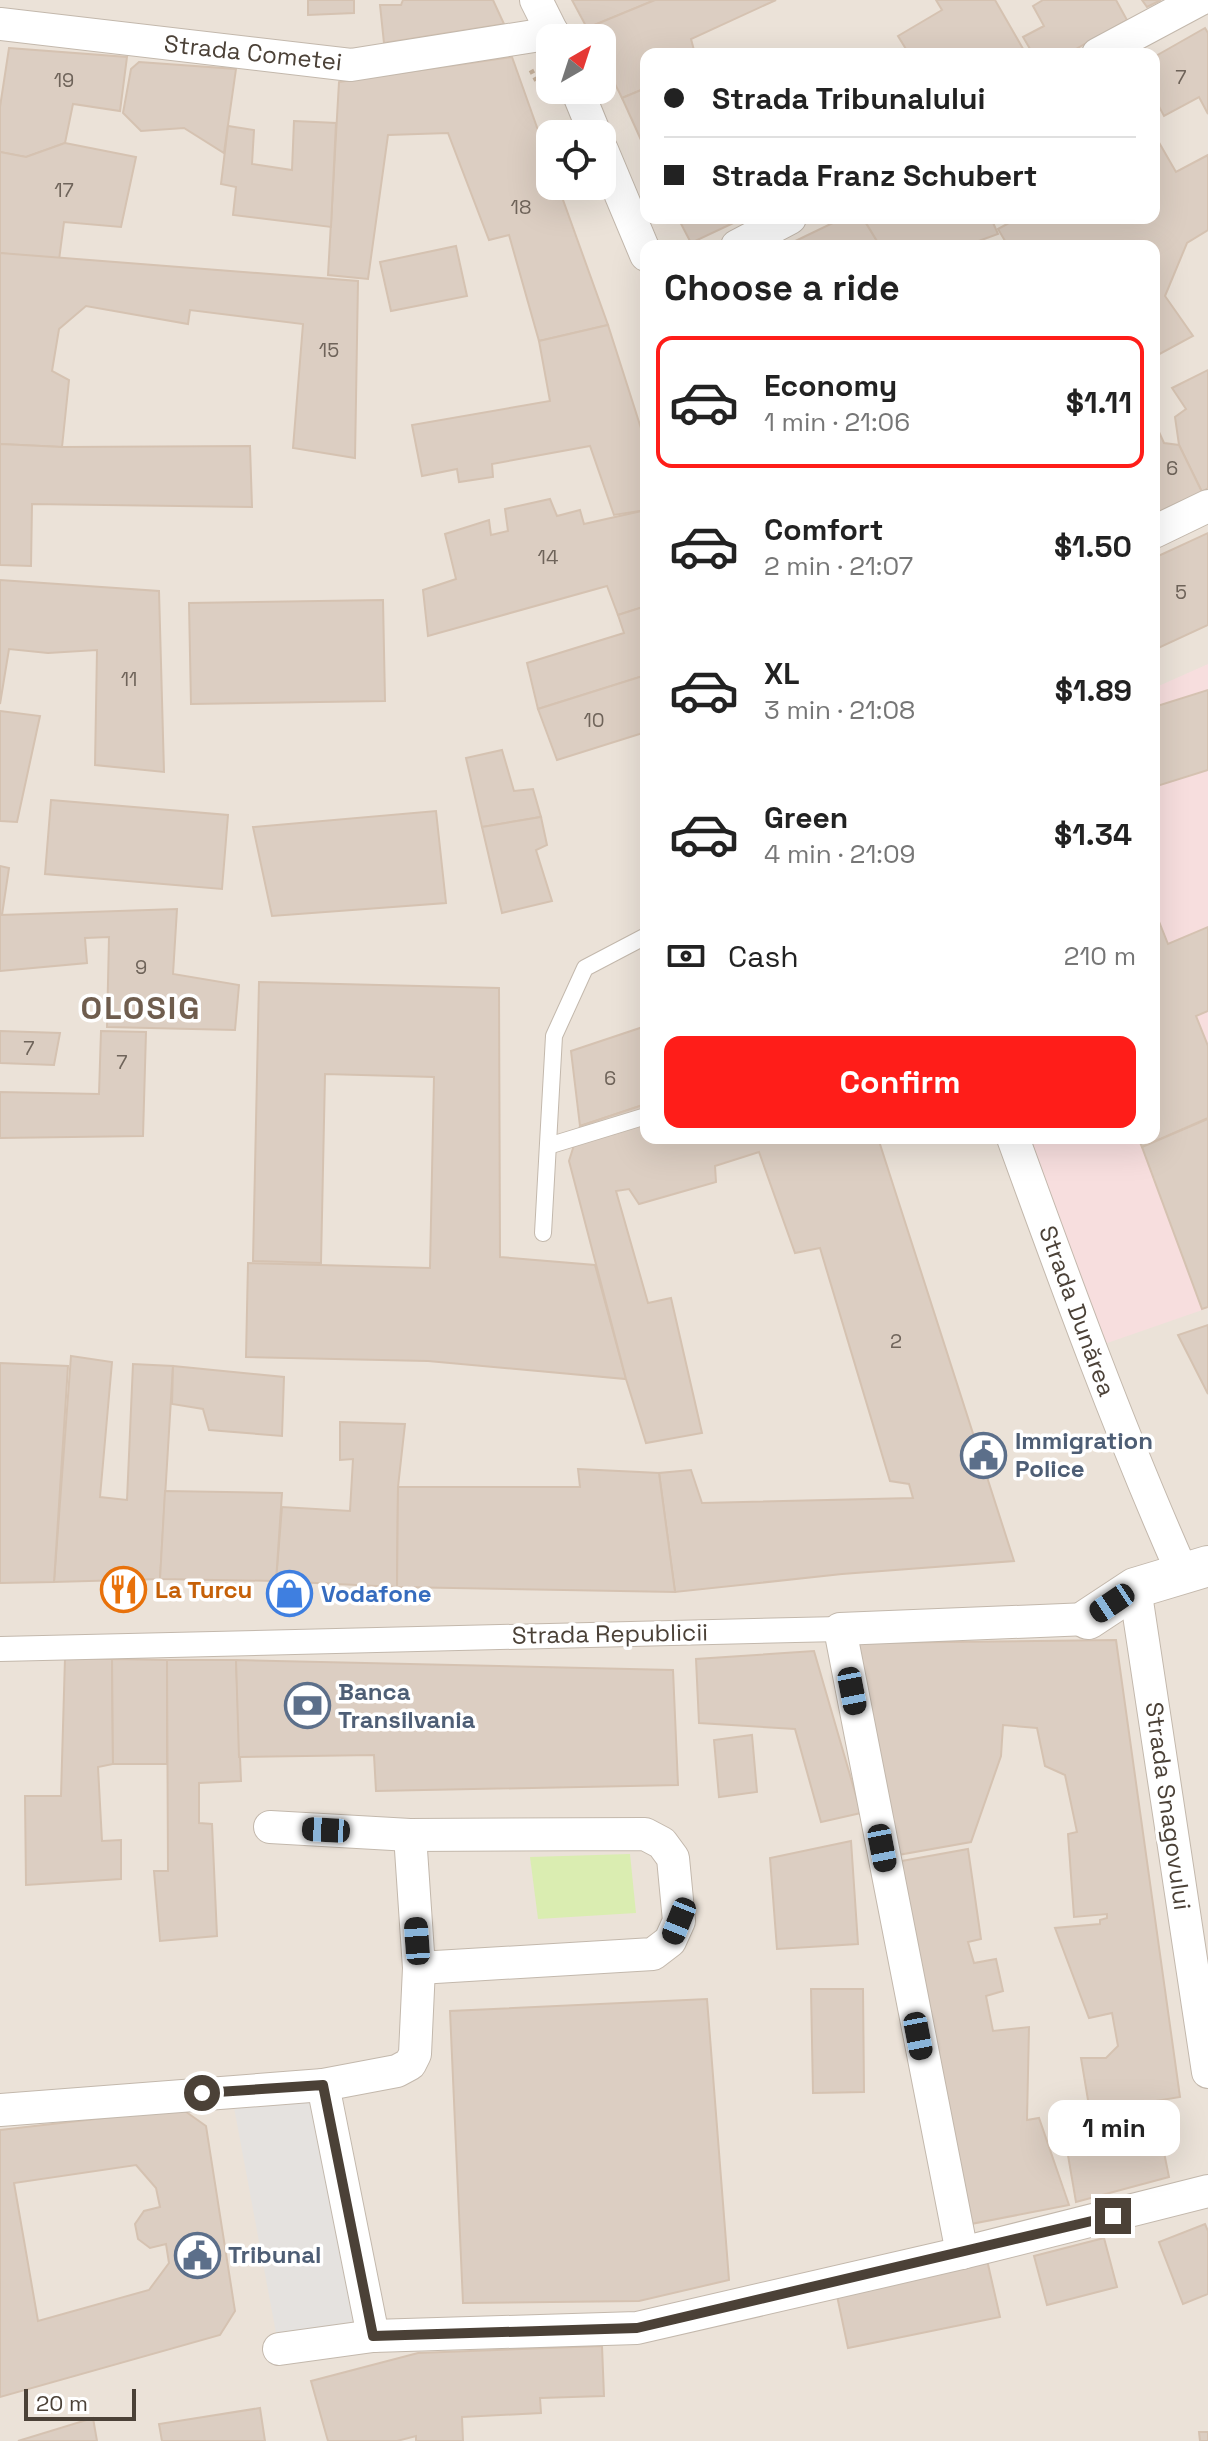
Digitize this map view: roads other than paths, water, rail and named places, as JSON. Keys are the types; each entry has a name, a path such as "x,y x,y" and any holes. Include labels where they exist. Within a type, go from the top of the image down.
{"street":[{"path":"536,0 548,24"},
{"path":"1109,48 1199,0"},
{"name":"Strada Cometei","path":"0,24 351,65 536,39"},
{"path":"616,183 640,241"},
{"path":"748,240 779,224"},
{"path":"1160,529 1208,506"},
{"name":"Strada Dunărea","path":"1015,1144 1090,1349 1151,1502 1195,1569"},
{"name":"Strada Republicii","path":"0,1649 840,1629 1088,1619 1135,1588 1195,1569"},
{"name":"Strada Snagovului","path":"1135,1588 1204,2021 1208,2072"},
{"path":"840,1629 962,2253"},
{"path":"270,1827 410,1835 645,1834 662,1843 673,1858 679,1921 670,1941 653,1954 419,1968"},
{"path":"0,2110 323,2085 397,2071 410,2064 415,2054 419,1968 410,1835"},
{"path":"323,2085 373,2336"},
{"path":"279,2349 373,2336 637,2328 962,2253 1208,2191"}],"lane":[{"path":"543,1233 554,1036 585,968 640,939"},
{"path":"548,1146 640,1118"}],"place":[{"name":"Immigration Police","path":"984,1455"},
{"name":"La Turcu","path":"124,1590"},
{"name":"Vodafone","path":"290,1594"},
{"name":"Banca Transilvania","path":"307,1706"},
{"name":"Tribunal","path":"197,2255"}],"district":[{"name":"OLOSIG","path":"141,1008"}]}
